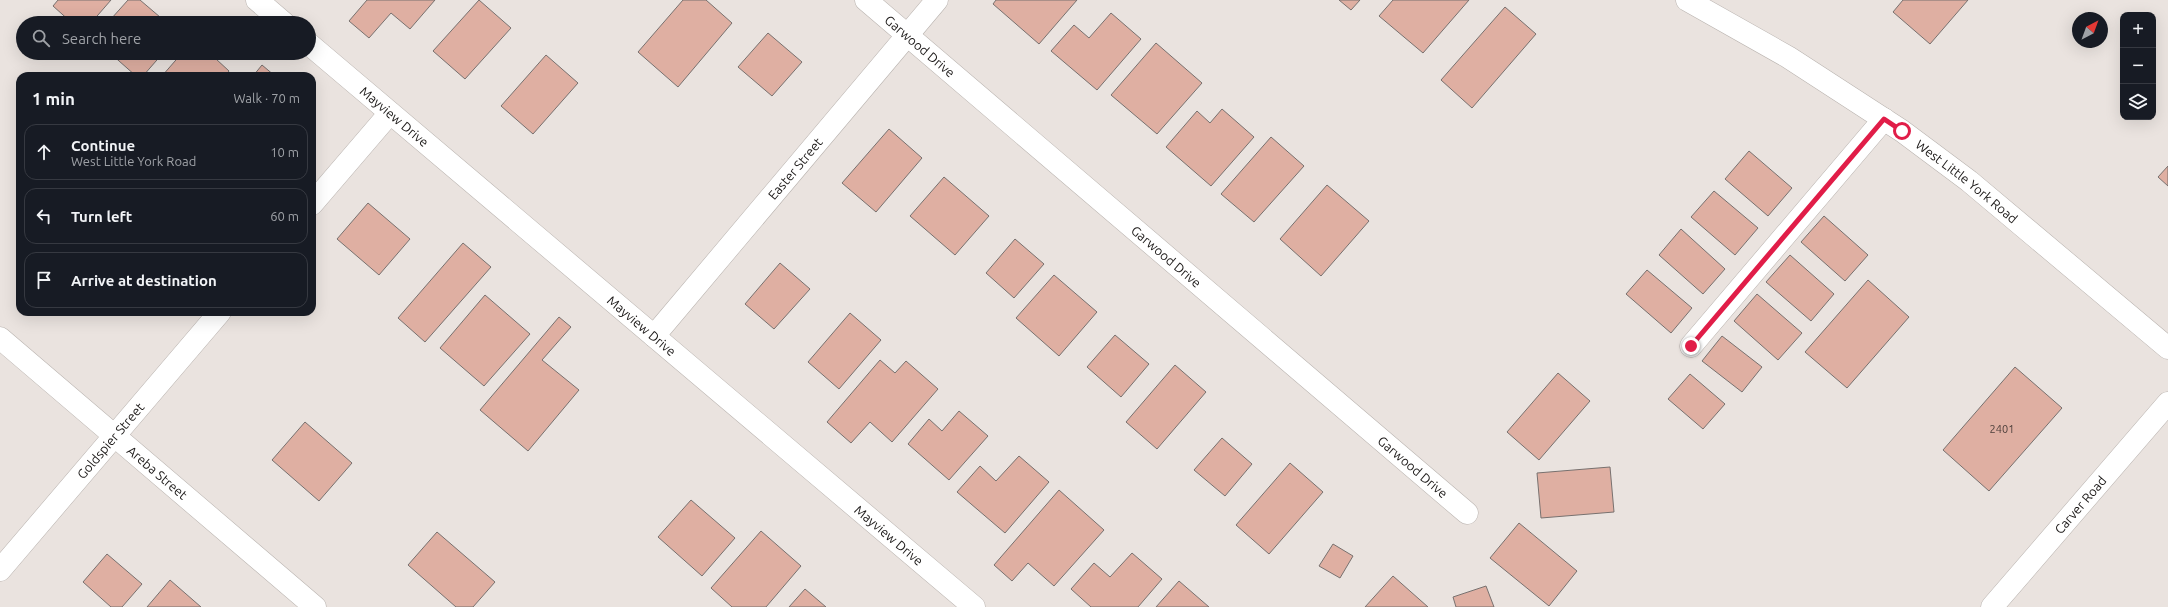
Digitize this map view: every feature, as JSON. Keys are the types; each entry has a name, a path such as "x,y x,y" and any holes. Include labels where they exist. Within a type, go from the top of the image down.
{"street":[{"path":"257,0 276,16"},
{"name":"Garwood Drive","path":"866,0 1467,513"},
{"name":"Easter Street","path":"654,336 937,0"},
{"name":"West Little York Road","path":"1687,0 1788,57 1884,119 1969,181 2168,348"},
{"name":"Mayview Drive","path":"316,50 974,607"},
{"path":"316,199 390,113"},
{"path":"1691,346 1884,119"},
{"name":"Goldspier Street","path":"0,570 217,316"},
{"name":"Areba Street","path":"0,338 114,437 315,607"},
{"name":"Carver Road","path":"1992,607 2168,402"}],"building":[{"path":"58,0 111,0 97,16 64,16 53,6"},
{"path":"128,0 140,0 159,16 114,16"},
{"path":"367,0 435,0 410,29 391,13 369,38 349,21"},
{"path":"479,0 511,28 465,79 433,51"},
{"path":"683,0 706,0 732,23 678,87 638,52"},
{"path":"996,0 1077,0 1039,44 993,4"},
{"path":"1339,0 1360,0 1351,10"},
{"path":"1393,0 1469,0 1423,53 1379,16"},
{"path":"1903,0 1968,0 1930,44 1893,12"},
{"path":"1505,7 1536,34 1472,108 1441,80"},
{"path":"1111,13 1141,39 1097,90 1051,51 1074,25 1089,38"},
{"path":"768,33 802,62 772,96 738,67"},
{"path":"1156,43 1202,83 1157,134 1111,95"},
{"path":"546,55 578,83 533,134 501,106"},
{"path":"118,60 157,60 146,72 131,72"},
{"path":"176,60 217,60 229,71 228,72 165,72"},
{"path":"262,65 270,72 256,72"},
{"path":"1222,109 1254,137 1211,186 1166,147 1197,111 1210,123"},
{"path":"889,129 922,158 876,212 842,183"},
{"path":"1271,137 1304,166 1254,222 1221,194"},
{"path":"1749,151 1792,188 1768,216 1725,179"},
{"path":"2168,166 2168,186 2158,177"},
{"path":"944,177 989,216 955,255 910,216"},
{"path":"1327,185 1369,221 1321,276 1280,239"},
{"path":"1714,191 1758,228 1735,255 1691,217"},
{"path":"368,203 410,239 379,275 337,239"},
{"path":"1824,216 1868,255 1845,281 1801,242"},
{"path":"1681,229 1725,269 1703,294 1659,255"},
{"path":"1015,239 1044,264 1014,298 986,273"},
{"path":"463,243 491,267 425,342 398,318"},
{"path":"1790,255 1834,294 1811,321 1766,282"},
{"path":"780,263 810,289 774,329 745,304"},
{"path":"1647,270 1692,308 1671,333 1626,294"},
{"path":"1054,275 1097,312 1059,356 1016,318"},
{"path":"1868,280 1909,317 1847,388 1805,352"},
{"path":"1757,294 1802,333 1778,360 1734,321"},
{"path":"485,295 530,334 484,386 440,348"},
{"path":"850,313 881,340 839,389 808,362"},
{"path":"559,317 571,327 542,360 579,390 528,451 480,410"},
{"path":"1115,335 1149,364 1121,397 1087,367"},
{"path":"1722,336 1762,367 1742,392 1702,361"},
{"path":"880,360 895,373 906,361 938,389 892,442 870,422 851,443 827,422"},
{"path":"1175,365 1206,392 1157,449 1126,422"},
{"path":"2015,367 2062,408 1989,491 1943,450"},
{"path":"1558,373 1590,401 1539,460 1507,432"},
{"path":"1690,374 1725,404 1703,429 1668,399"},
{"path":"959,411 988,436 949,480 908,444 929,419 942,431"},
{"path":"305,422 352,463 319,501 272,460"},
{"path":"1222,438 1252,464 1225,496 1194,470"},
{"path":"1019,456 1049,482 1005,533 957,492 980,466 996,481"},
{"path":"1290,463 1323,492 1269,554 1236,525"},
{"path":"1610,467 1614,512 1541,518 1537,473"},
{"path":"1059,490 1104,530 1054,586 1028,563 1012,581 994,565"},
{"path":"691,500 735,538 702,576 658,537"},
{"path":"1519,523 1577,571 1549,606 1490,558"},
{"path":"761,531 801,566 766,607 732,607 711,588"},
{"path":"437,532 495,582 473,607 456,607 408,565"},
{"path":"1333,544 1353,556 1340,578 1319,566"},
{"path":"1132,553 1162,579 1138,607 1091,607 1071,589 1094,563 1110,577"},
{"path":"107,554 142,584 122,607 111,607 83,582"},
{"path":"1393,576 1428,607 1365,607"},
{"path":"170,580 201,607 147,607"},
{"path":"1179,581 1209,607 1156,607"},
{"path":"1486,586 1494,607 1456,607 1453,597"},
{"path":"805,589 826,607 789,607"}],"route":[{"path":"1691,346 1884,119 1902,131"}]}
